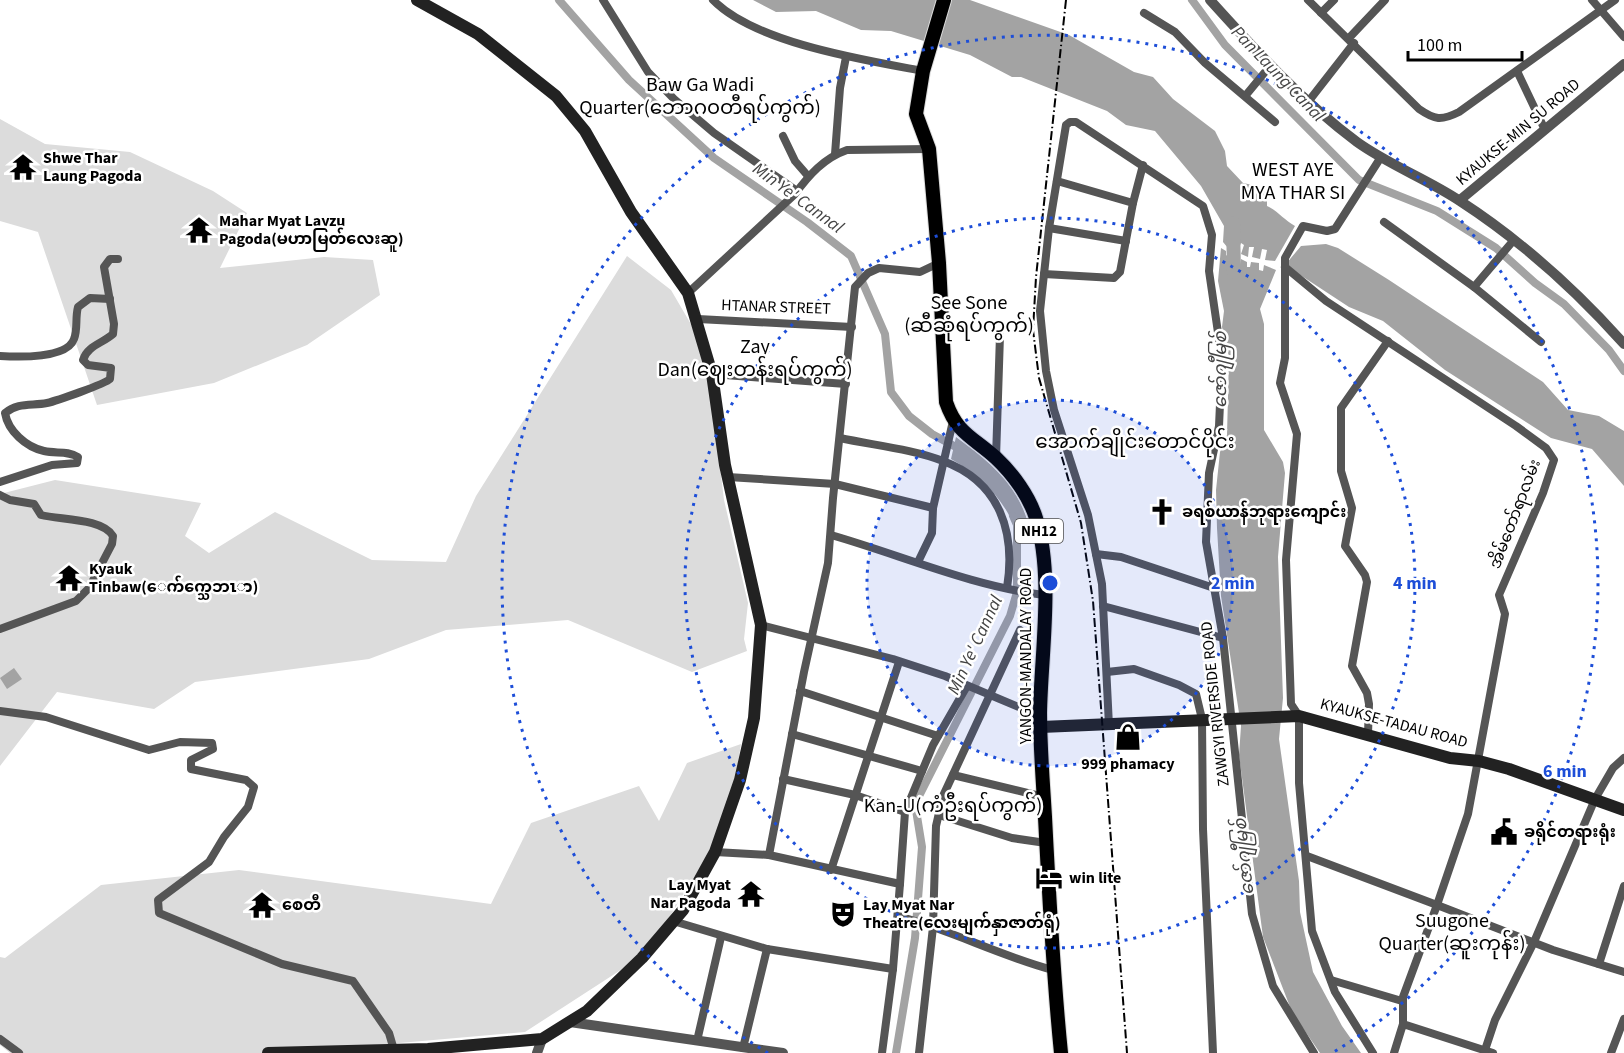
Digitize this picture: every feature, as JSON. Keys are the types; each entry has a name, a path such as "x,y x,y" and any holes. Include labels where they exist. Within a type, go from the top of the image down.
{"highway":[{"name":"YANGON-MANDALAY ROAD","path":"944,0 923,71 916,114 929,149 939,263 946,402 951,426 996,458 1025,492 1036,517 1041,541 1044,595 1041,721 1053,970 1061,1053"}],"main road":[{"path":"268,1053 465,1049 542,1039 587,1011 617,984 683,910 715,852 740,780 754,718 761,626 728,477 712,374 698,319 688,293 631,212 607,165 585,131 556,96 478,34 417,0"},
{"name":"KYAUKSE-TADAU ROAD","path":"1041,721 1108,726 1203,719 1295,716 1368,734 1450,759 1479,761 1624,810"}],"street":[{"path":"603,0 648,72 674,99 714,133 796,192"},
{"path":"713,0 724,11 760,29 846,57 923,71"},
{"path":"1210,0 1266,70 1359,143 1460,200 1574,290 1624,344"},
{"path":"1308,0 1419,109 1434,119 1445,119 1459,112 1615,0"},
{"path":"1322,13 1334,0"},
{"path":"1308,102 1385,0"},
{"path":"1592,0 1624,37"},
{"path":"1144,13 1174,32 1205,63 1246,95 1275,122"},
{"path":"835,154 840,88 846,57"},
{"name":"KYAUKSE-MIN SU ROAD","path":"1460,200 1624,64"},
{"path":"1246,95 1266,70"},
{"path":"1517,71 1545,130"},
{"name":"ZAWGYI RIVERSIDE ROAD","path":"1057,182 1066,125 1076,122 1203,206 1212,235 1209,272 1222,360 1219,426 1209,473 1206,542 1217,589 1235,719 1252,914 1273,986 1314,1053"},
{"path":"783,136 795,161 808,176"},
{"path":"688,293 796,192 808,176 835,154 847,150 929,149"},
{"path":"1373,1053 1331,980 1312,931 1295,716 1291,704 1286,560 1297,434 1280,383 1285,358 1285,263 1303,226 1327,231 1335,229 1381,157"},
{"path":"1044,274 1106,279 1114,278 1120,272 1143,165"},
{"path":"1108,726 1103,606 1096,554 1088,515 1054,410 1046,371 1040,311 1048,228 1057,182 1133,203"},
{"path":"1384,222 1474,287 1541,342"},
{"path":"1048,228 1126,242"},
{"path":"1474,287 1513,241"},
{"path":"0,482 52,465 77,463 78,457 72,454 43,451 29,444 8,427 5,413 15,406 56,400 76,391 105,384 110,379 111,368 88,365 83,360 85,354 113,334 104,267 110,259 118,259"},
{"path":"769,855 800,691 828,563 855,287 868,273 879,268 920,272 939,263"},
{"name":"အိမ်တော်ရာလမ်း","path":"1285,263 1326,301 1516,426 1546,448 1554,460 1543,493 1499,595 1505,614 1479,761"},
{"path":"0,356 35,356 64,350 72,344 75,337 78,307 90,298 110,299"},
{"name":"HTANAR STREET","path":"698,319 852,327"},
{"path":"996,458 1000,335"},
{"path":"1368,734 1367,693 1352,666 1367,582 1365,575 1345,546 1352,507 1341,471 1341,408 1388,341"},
{"path":"712,374 846,384"},
{"path":"918,562 932,533 933,508 951,426"},
{"path":"840,438 944,459 973,479 1001,510 1010,539 1012,589"},
{"path":"728,477 835,484 933,508"},
{"path":"0,495 10,500 34,504 41,515 89,523 106,530 113,536 112,544 85,593 76,601 0,629"},
{"path":"831,535 1012,589 1044,595"},
{"path":"1096,554 1121,557 1217,589"},
{"path":"1103,606 1224,638"},
{"path":"761,626 813,638 945,676 1041,721"},
{"path":"919,1053 939,815 943,796 985,694 1020,630"},
{"path":"831,870 899,662"},
{"path":"1107,672 1134,669 1179,685 1196,694 1203,719 1203,829 1213,1053"},
{"path":"882,1053 893,969 905,812 938,736 969,687"},
{"path":"800,691 938,736"},
{"path":"0,711 46,717 149,750 180,742 212,743 215,746 210,752 191,760 190,769 246,780 254,787 251,800 209,862 158,900 159,912 282,964 353,981 389,1033 394,1050"},
{"path":"792,734 866,758 922,771"},
{"path":"1403,1024 1487,1052 1495,1020 1534,942 1595,799 1612,768 1624,758"},
{"path":"1394,1053 1403,1024 1402,1001 1468,814 1479,761"},
{"path":"953,775 1044,797"},
{"path":"783,779 855,795 905,812"},
{"path":"939,815 1012,838 1046,843"},
{"path":"715,852 769,855 900,884"},
{"path":"1307,856 1534,942 1624,972"},
{"path":"1599,964 1624,886"},
{"path":"898,916 1011,959 1053,970"},
{"path":"673,921 767,949 893,969"},
{"path":"697,1041 721,937"},
{"path":"743,1048 767,949"},
{"path":"1331,980 1402,1001"},
{"path":"1611,1053 1624,1019"},
{"path":"570,1022 783,1053"},
{"path":"0,1039 19,1053"},
{"path":"537,1053 542,1039"}],"shaded area":[{"path":"753,0 970,0 1069,35 1134,72 1153,77 1173,99 1215,131 1225,151 1227,166 1243,183 1267,188 1267,206 1295,226 1275,261 1265,260 1267,250 1262,249 1260,259 1252,257 1254,247 1249,247 1248,257 1241,254 1244,245 1241,243 1237,253 1232,250 1235,240 1231,238 1228,248 1223,242 1224,226 1201,186 1155,131 1126,125 1107,111 1021,77 1012,77 970,55 891,31 861,30 816,11 776,12"},
{"path":"0,119 45,144 130,152 213,191 247,213 220,268 324,257 373,260 380,295 307,345 214,383 97,405 38,232 0,221"},
{"path":"1326,244 1338,248 1389,280 1543,382 1568,410 1599,416 1624,431 1624,486 1592,449 1551,438 1445,370 1383,321 1349,307 1285,265 1301,246"},
{"path":"1221,248 1226,251 1226,255 1229,257 1230,254 1240,265 1241,259 1247,262 1247,267 1250,267 1251,262 1259,263 1259,270 1263,271 1264,265 1276,270 1260,309 1264,324 1264,430 1283,462 1285,473 1278,557 1283,698 1279,739 1299,881 1300,912 1313,972 1342,1026 1361,1053 1320,1053 1292,1012 1263,937 1239,755 1241,726 1221,596 1216,490 1220,452 1227,435 1229,357 1222,327 1224,311 1218,281"},
{"path":"627,256 671,290 706,350 724,500 748,603 744,639 747,651 692,672 568,620 446,630 369,659 195,682 154,709 57,692 0,766 0,494 55,480 201,503 185,536 209,553 275,512 372,560 446,562 476,496"},
{"path":"956,437 990,464 1009,484 1028,523 1015,527 997,496 972,472 951,459"},
{"path":"14,668 22,679 7,689 0,678"},
{"path":"741,744 729,821 647,953 525,1032 286,1053 10,1053 0,1045 0,957 5,958 101,885 239,870 491,904 531,823 639,786 659,821 687,763"}],"waterway":[{"name":"Min Ye' Cannal","path":"559,0 629,80 714,158 807,222 851,256 885,334 891,392 909,416 932,434 954,446"},
{"name":"Pan Laung Canal","path":"1192,0 1225,45 1359,180 1437,211 1496,248 1535,283 1564,304 1609,350 1624,371"},
{"name":"ဇော်ဂျီမြစ်","path":"1233,223 1234,272"},
{"name":"Min Ye' Cannal","path":"896,1053 915,938 922,847 915,804 1010,616 1017,592 1017,525 1013,516"}],"railway":[{"path":"1066,0 1036,277 1033,330 1039,378 1081,523 1093,601 1127,1053"}],"place":[{"name":"Shwe Thar Laung Pagoda","path":"23,167"},
{"name":"Mahar Myat Layzu Pagoda(မဟာမြတ်လေးဆူ)","path":"199,230"},
{"name":"ခရစ်ယာန်ဘုရားကျောင်း","path":"1162,512"},
{"name":"Kyauk Tinbaw(ေက်က္သေဘၤာ)","path":"69,578"},
{"name":"999 phamacy","path":"1128,737"},
{"name":"ခရိုင်တရားရုံး","path":"1504,832"},
{"name":"win lite","path":"1049,878"},
{"name":"Lay Myat Nar Pagoda","path":"751,894"},
{"name":"စေတီ","path":"262,905"},
{"name":"Lay Myat Nar Theatre(လေးမျက်နှာဇာတ်ရုံ)","path":"843,914"}],"district":[{"name":"Baw Ga Wadi Quarter(ဘောဂ၀တီရပ်ကွက်)","path":"700,96"},
{"name":"WEST AYE MYA THAR SI","path":"1293,182"},
{"name":"See Sone (ဆီဆုံရပ်ကွက်)","path":"969,314"},
{"name":"Zay Dan(ဈေးတန်းရပ်ကွက်)","path":"755,358"},
{"name":"အောက်ချိုင်းတောင်ပိုင်း","path":"1135,442"},
{"name":"Kan-U(ကံဦးရပ်ကွက်)","path":"953,806"},
{"name":"Suugone Quarter(ဆူးကုန်း)","path":"1452,932"}]}
